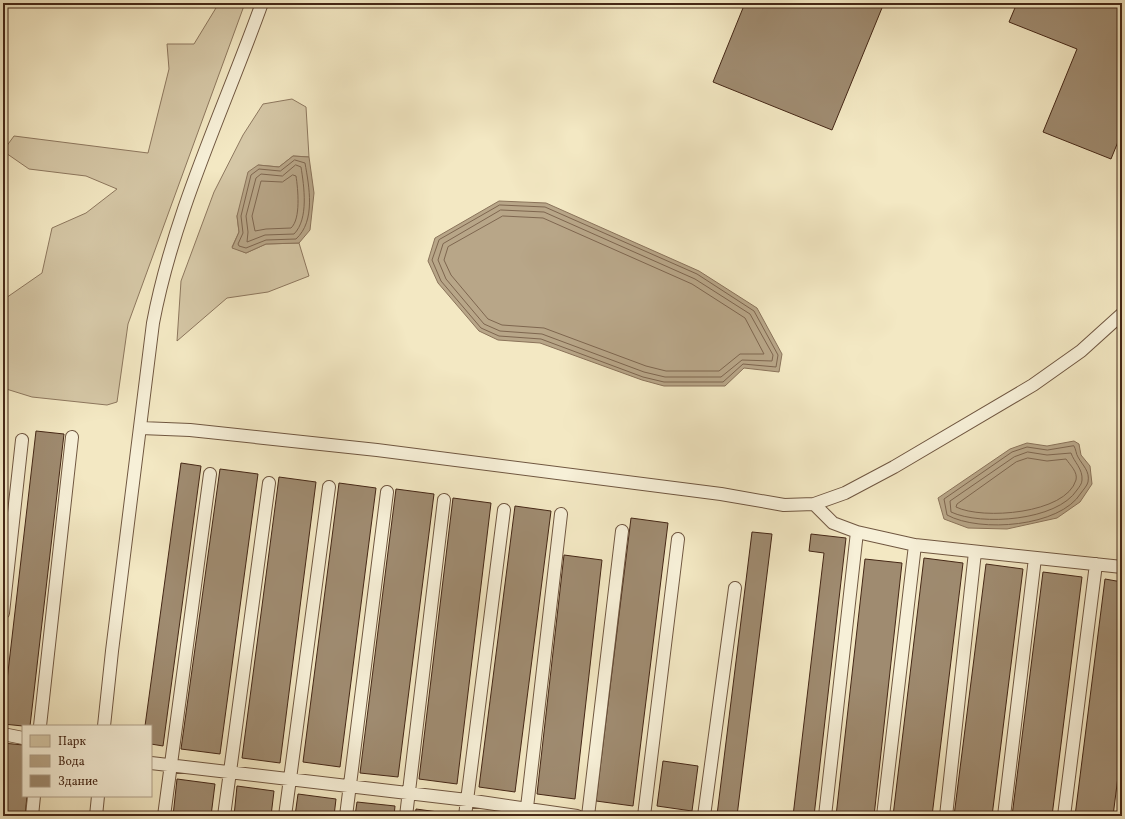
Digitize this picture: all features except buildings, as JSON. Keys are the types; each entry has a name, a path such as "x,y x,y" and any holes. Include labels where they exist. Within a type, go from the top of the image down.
{"lane":[{"path":"104,725 153,323 168,254 195,178 262,3"},
{"path":"141,428 190,430 377,450 721,494 784,505 814,504 845,494 894,467 1033,385 1081,350 1122,314"},
{"path":"40,725 72,437"},
{"path":"3,613 22,440"},
{"path":"164,816 210,474"},
{"path":"224,816 268,483"},
{"path":"286,816 328,487"},
{"path":"346,816 387,492"},
{"path":"406,816 444,500"},
{"path":"814,504 833,522 857,532 915,545 1122,567"},
{"path":"465,816 504,510"},
{"path":"526,812 561,514"},
{"path":"588,816 622,531"},
{"path":"825,816 857,532"},
{"path":"644,816 678,539"},
{"path":"883,816 915,545"},
{"path":"946,816 975,552"},
{"path":"1004,816 1036,558"},
{"path":"1064,816 1096,564"},
{"path":"704,816 735,588"},
{"path":"3,734 22,738"},
{"path":"152,763 467,800 526,812 577,816"},
{"path":"32,816 34,797"},
{"path":"96,816 98,797"}],"green space":[{"path":"219,3 245,3 128,324 117,402 107,405 32,397 3,388 3,300 42,273 52,228 86,213 117,189 86,176 29,169 3,151 14,136 148,153 169,69 167,44 194,44"},
{"path":"292,99 306,107 309,157 293,156 279,167 258,165 237,216 239,232 232,247 246,253 266,244 299,243 309,276 268,292 227,298 177,341 181,281 214,192 243,135 263,104"}],"water":[{"path":"293,156 309,157 314,193 310,230 299,243 266,244 246,253 232,248 239,232 237,216 248,172 258,165 279,167"},
{"path":"499,201 546,203 699,271 757,308 782,354 779,372 744,368 725,386 664,386 642,380 540,343 498,340 479,331 438,283 428,261 435,238"},
{"path":"1074,441 1079,444 1081,455 1090,466 1092,484 1080,502 1057,518 1007,529 968,528 944,519 938,498 1010,449 1027,443 1047,446"}]}
